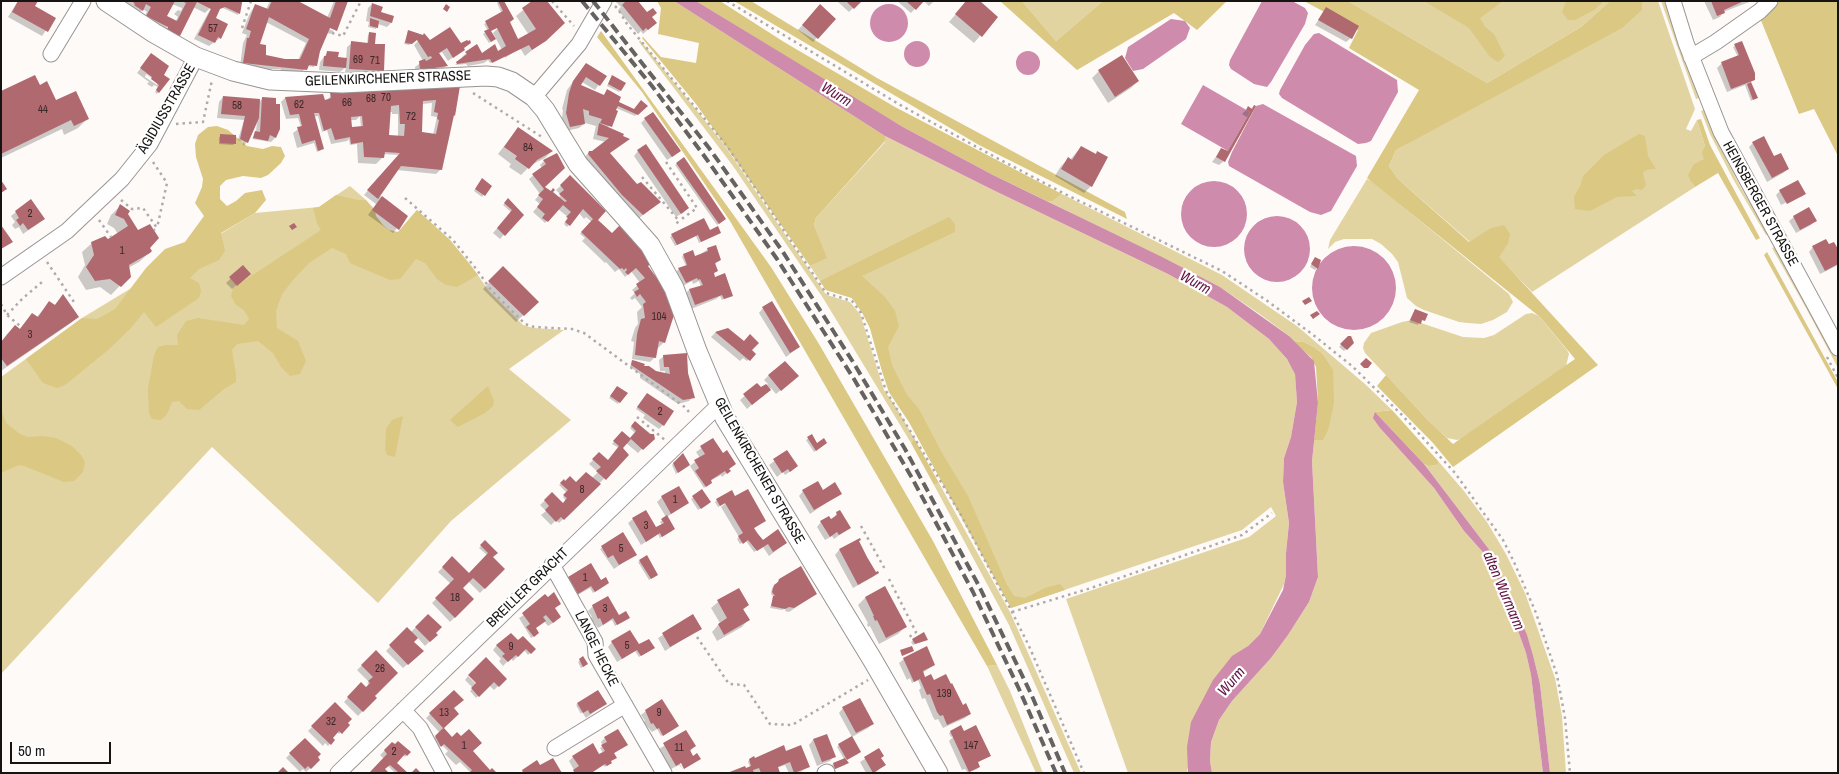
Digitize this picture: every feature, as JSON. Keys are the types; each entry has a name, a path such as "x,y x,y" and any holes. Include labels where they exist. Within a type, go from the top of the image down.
{"main road":[{"name":"GEILENKIRCHENER STRASSE","path":"106,1 154,33 196,57 233,71 270,80 318,83 474,76 498,77 512,82 534,97 545,110 578,164 650,245 659,260 674,288 719,405 938,773"}],"street":[{"path":"51,54 83,1"},
{"name":"HEINSBERGER STRASSE","path":"1673,1 1691,57 1721,132 1838,348"},
{"path":"1691,57 1760,11 1770,1"},
{"path":"534,97 609,3"},
{"name":"ÄGIDIUSSTRASSE","path":"1,277 67,231 122,179 150,144 196,57"},
{"name":"BREILLER GRACHT","path":"338,773 719,405"},
{"name":"LANGE HECKE","path":"552,566 595,642 596,655 664,773"},
{"path":"555,748 625,706"},
{"path":"403,710 420,728 444,773"}],"path":[{"path":"242,28 251,1"},
{"path":"332,33 343,36 361,1"},
{"path":"552,1 583,37"},
{"path":"727,1 902,106 1065,194 1222,271 1266,300 1352,366 1402,415 1455,474 1503,540 1536,613 1557,675 1565,718 1570,773"},
{"path":"609,3 618,8 627,24 727,146 821,286 826,292 852,301 861,312 886,391 961,514 1012,612 1029,646 1084,773"},
{"path":"164,118 177,125 202,122 216,64"},
{"path":"481,100 544,138 560,136"},
{"path":"151,159 167,183 158,228"},
{"path":"666,162 697,208 675,225"},
{"path":"642,177 679,221"},
{"path":"109,192 132,209 143,208 158,228"},
{"path":"405,198 453,240 490,290 525,324 534,327 572,329 584,333 686,408 698,424"},
{"path":"91,209 111,237"},
{"path":"154,230 158,228"},
{"path":"40,251 76,305"},
{"path":"8,315 22,299 42,282"},
{"path":"1,304 8,315 20,326"},
{"path":"637,417 663,437 672,449"},
{"path":"1012,612 1091,588 1242,535 1272,514"},
{"path":"861,526 886,570"},
{"path":"889,580 916,632 908,638"},
{"path":"697,637 729,684 744,685 770,724 792,725 880,673"}],"shaded area":[{"path":"657,1 674,1 885,136 885,141 816,218 814,225 827,258 810,266 696,104 642,38 661,57 696,63 699,43 658,34 661,8"},
{"path":"696,1 720,1 784,42 895,107 1062,194 1053,201 1047,201 993,175 903,127"},
{"path":"734,1 751,1 877,78 1125,212 1127,219 979,145"},
{"path":"1000,1 1022,1 1056,41 1103,1 1227,1 1197,30 1174,13 1077,70"},
{"path":"1022,1 1103,1 1056,41"},
{"path":"1304,1 1348,1 1487,83 1581,27 1610,1 1642,1 1642,10 1622,28 1396,150 1389,166 1398,179 1469,242 1491,228 1504,225 1510,234 1508,244 1499,257 1598,365 1453,467 1433,443 1377,386 1386,375 1453,444 1575,359 1540,317 1367,178 1419,90 1349,48 1358,30"},
{"path":"1348,1 1610,1 1581,27 1487,83"},
{"path":"1424,1 1503,1 1480,18 1485,27 1494,34 1505,56 1498,62 1490,57 1469,28"},
{"path":"1566,1 1604,1 1594,10 1575,20 1568,20 1562,12"},
{"path":"1642,1 1658,1 1695,109 1686,129 1691,131 1697,120 1705,146 1704,159 1691,182 1695,187 1532,292 1498,257 1508,244 1477,238 1470,242 1398,179 1389,166 1396,150 1641,10"},
{"path":"1661,1 1666,1 1700,98 1696,99"},
{"path":"1776,1 1838,1 1838,156 1814,109 1799,114 1760,18"},
{"path":"601,31 771,267 819,344 933,541 997,665 987,666 730,221 642,92 597,37"},
{"path":"640,40 723,143 825,293 850,302 860,314 884,390 914,438 911,443 823,298 733,166 639,42"},
{"path":"1704,110 1741,188 1769,234 1766,235 1733,179 1710,134 1701,111"},
{"path":"1701,119 1710,145 1760,238 1756,240 1718,173 1695,187 1691,182 1688,175 1694,164 1704,159 1702,153 1705,146 1697,120"},
{"path":"217,126 228,130 247,146 263,149 272,146 281,147 285,156 281,163 268,175 261,178 243,176 226,180 220,186 220,199 227,206 245,193 262,190 266,200 255,213 221,233 225,251 219,260 199,269 190,278 199,283 201,291 199,298 156,327 144,312 130,329 108,350 65,385 57,388 43,383 26,359 82,318 97,319 115,309 146,268 165,249 185,242 204,216 195,203 202,187 203,179 196,157 195,144 198,135 208,127"},
{"path":"1639,134 1645,136 1648,156 1656,169 1644,171 1646,185 1642,190 1636,189 1632,191 1637,196 1617,197 1590,211 1575,209 1574,197 1583,176 1604,155"},
{"path":"885,136 1168,274 1227,307 1269,339 1287,359 1295,373 1297,402 1291,437 1284,458 1283,482 1289,523 1284,584 1260,634 1248,646 1232,657 1187,770 1188,773 1128,773 1066,599 1249,537 1276,516 1271,507 1242,530 1011,608 909,422 889,392 870,328 863,314 852,298 826,290 810,266 826,257 814,225 816,218 885,142"},
{"path":"1367,179 1509,294 1513,302 1507,312 1481,324 1459,322 1424,310 1407,298 1398,262 1381,244 1372,239 1344,239 1335,242 1328,249 1330,240"},
{"path":"350,186 366,200 356,217 389,243 417,210 450,240 489,291 523,325 533,328 564,330 509,369 571,420 451,521 378,603 212,447 1,674 1,377 82,318 255,213 319,207"},
{"path":"1062,194 1222,275 1297,326 1365,384 1392,410 1375,412 1380,428 1434,488 1464,531 1489,559 1512,614 1526,653 1531,675 1543,773 1212,773 1210,761 1211,742 1219,720 1232,701 1271,658 1288,635 1309,602 1318,577 1312,461 1314,440 1323,439 1328,431 1333,369 1323,354 1314,347 1304,342 1292,341 1289,336 1261,315 1220,287 1047,201 1053,201"},
{"path":"336,195 366,200 375,210 376,216 383,225 389,230 398,232 417,210 450,240 478,275 457,287 446,285 437,279 425,263 416,259 400,279 390,280 350,263 346,254 332,248 309,263 293,280 282,294 276,311 277,328 298,341 306,361 300,374 290,376 281,367 273,353 258,341 237,344 232,350 236,382 224,389 199,410 187,409 179,401 172,402 167,414 161,420 152,419 149,413 148,389 154,355 158,347 178,345 177,335 186,321 198,318 244,325 249,319 244,310 236,305 231,296 233,288 321,230 313,208 319,207"},
{"path":"949,217 955,224 955,232 862,276 885,297 895,311 899,326 888,347 892,365 907,395 919,409 942,453 968,496 1007,585 1014,596 1025,598 1045,588 1060,584 1065,590 1011,608 909,422 889,392 870,328 863,314 852,298 826,290 820,281"},
{"path":"1775,247 1838,360 1838,368 1772,248"},
{"path":"1767,252 1838,382 1838,389 1764,255"},
{"path":"1532,313 1539,316 1567,350 1569,354 1566,366 1462,439 1447,438 1365,353 1363,348 1371,333 1402,322 1412,320 1463,337 1484,338 1494,335 1526,314"},
{"path":"1292,341 1304,342 1314,347 1323,354 1333,369 1334,403 1328,431 1323,440 1314,440 1318,403 1316,367 1311,357"},
{"path":"488,386 494,401 493,406 485,413 458,427 450,420"},
{"path":"1,409 6,423 20,434 28,437 43,436 56,438 72,446 85,462 83,472 74,481 64,482 19,465 1,473"},
{"path":"1392,410 1439,462 1437,465 1429,466 1424,464 1375,412"},
{"path":"403,416 395,457 387,455 385,449 386,429 392,420"},
{"path":"914,438 939,483 934,485 911,443"},
{"path":"1439,462 1487,522 1506,554 1525,593 1555,678 1562,716 1566,773 1550,773 1540,684 1534,659 1497,564 1491,552 1424,464 1429,466 1437,465"},
{"path":"939,483 1010,612 1081,773 1074,773 1009,625 934,485"},
{"path":"997,665 1010,691 1043,773 1036,773 987,666"}],"water":[{"name":"Wurm","path":"674,1 696,1 903,127 993,175 1220,287 1289,336 1314,361 1318,403 1312,461 1318,577 1309,602 1288,635 1271,658 1232,701 1219,720 1211,742 1210,761 1212,773 1188,773 1187,747 1191,722 1213,680 1232,656 1248,646 1260,634 1283,590 1286,575 1289,523 1283,482 1284,458 1291,437 1297,402 1295,374 1287,359 1269,339 1227,307 1168,274 885,136"},
{"path":"1262,1 1292,1 1305,8 1308,13 1305,24 1267,87 1254,84 1231,69 1229,65"},
{"path":"889,4 903,9 908,23 903,37 889,42 875,37 870,23 875,9"},
{"path":"1171,19 1185,21 1190,28 1186,39 1143,69 1133,71 1125,58 1128,47"},
{"path":"1319,33 1397,80 1398,92 1371,141 1358,144 1282,98 1279,94 1305,45 1314,34"},
{"path":"917,41 926,45 930,54 926,63 917,67 908,63 904,54 908,45"},
{"path":"1028,51 1037,54 1040,63 1037,72 1028,75 1019,72 1016,63 1019,54"},
{"path":"1203,85 1250,112 1228,151 1181,124"},
{"path":"1263,104 1356,156 1357,166 1331,211 1321,215 1310,212 1229,166 1228,162 1232,152 1256,106"},
{"path":"1220,181 1238,190 1245,201 1247,214 1245,227 1238,238 1227,245 1208,247 1190,238 1183,227 1181,208 1190,190 1201,183"},
{"path":"1270,216 1284,216 1296,221 1305,230 1310,242 1308,262 1301,273 1284,282 1270,282 1258,277 1249,268 1244,256 1244,242 1249,230 1258,221"},
{"path":"1354,246 1370,249 1384,258 1393,272 1396,288 1393,304 1384,318 1370,327 1354,330 1338,327 1324,318 1315,304 1312,288 1315,272 1324,258 1338,249"},
{"name":"alten Wurmarm","path":"1375,412 1424,464 1491,552 1527,635 1534,659 1540,684 1550,773 1543,773 1531,675 1526,653 1489,559 1464,531 1434,488 1380,428 1373,418"}],"building":[{"path":"18,1 38,1 35,6 56,18 48,32 12,12"},
{"path":"132,1 175,1 167,16 177,21 186,3 181,1 242,1 242,3 240,14 225,7 220,9 216,18 228,24 221,39 218,37 215,43 198,35 211,9 197,2 179,38 166,31 168,27 146,16 151,7 146,4 143,11 134,5"},
{"path":"272,1 298,1 330,18 336,1 348,1 337,31 330,28 320,51 317,66 309,65 307,70 243,63 247,38 249,38 251,31 246,29 255,4 268,9","holes":["269,17 309,39 300,59 285,59 266,55 266,45 260,44"]},
{"path":"498,1 504,1 514,19 510,22 518,39 536,29 522,8 532,1 547,1 565,23 546,41 532,50 529,45 492,63 490,59 457,64 456,62 467,54 465,52 477,44 482,53 495,44 498,51 506,46 497,28 491,31 496,39 491,42 484,31 489,29 485,21 503,11"},
{"path":"624,1 638,1 647,12 653,8 657,13 652,17 657,23 648,30 646,28 643,31 622,5"},
{"path":"846,1 862,1 854,9"},
{"path":"906,1 924,1 916,10"},
{"path":"966,1 980,1 998,17 982,37 955,14"},
{"path":"1711,1 1744,1 1724,10 1725,13 1717,16"},
{"path":"372,3 383,7 381,12 394,16 392,23 370,16"},
{"path":"446,4 450,7 447,12 443,9"},
{"path":"820,4 836,19 818,39 802,25"},
{"path":"1326,7 1359,26 1352,39 1318,20"},
{"path":"370,18 379,21 378,28 370,26"},
{"path":"450,27 461,43 470,40 471,43 464,48 465,50 453,58 447,48 439,53 448,66 420,70 419,61 425,59 426,61 432,58 431,56 428,57 417,40 412,44 405,43 408,30 423,35 424,33 430,40"},
{"path":"369,32 376,33 375,44 385,44 384,71 349,69 351,41 368,43"},
{"path":"1742,41 1755,73 1755,80 1731,89 1721,62 1739,55 1734,44"},
{"path":"327,51 339,52 338,57 347,58 346,68 323,66 324,56 326,56"},
{"path":"151,53 169,66 164,75 170,79 159,93 156,90 159,85 140,68"},
{"path":"1122,55 1139,81 1115,97 1098,70"},
{"path":"586,63 607,76 600,86 586,77 581,85 604,95 607,89 621,97 619,102 634,109 641,100 648,106 638,115 618,106 612,127 600,123 602,119 589,115 589,111 583,109 585,124 570,127 566,113 569,93 573,81"},
{"path":"35,75 40,85 47,81 56,100 76,91 89,119 74,126 71,120 1,154 1,91"},
{"path":"612,75 626,83 621,91 608,84"},
{"path":"1751,82 1758,98 1753,100 1747,84"},
{"path":"460,86 442,170 401,166 378,199 367,190 400,153 385,152 384,158 364,157 363,142 351,144 350,137 335,140 331,128 324,131 319,113 314,113 324,149 318,151 315,140 302,144 297,127 302,126 299,114 290,115 285,97 323,94 325,100 331,98 330,93","holes":["436,100 434,112 438,113 437,119 439,120 436,134 422,132 423,101","399,105 400,124 405,124 404,136 389,135 391,106","362,116 363,126 352,127 351,117"]},
{"path":"223,96 260,99 259,118 248,143 240,139 245,116 221,114"},
{"path":"262,97 276,98 276,104 280,104 280,129 276,138 270,135 268,141 253,138 255,131 260,132"},
{"path":"1254,105 1256,106 1225,162 1216,157 1221,148 1228,151 1250,112 1246,110 1248,106 1252,109"},
{"path":"653,112 681,151 672,157 644,118"},
{"path":"599,123 624,134 623,136 630,139 610,153 637,184 641,182 661,202 643,215 622,195 588,154 589,151 592,151 609,138 597,135"},
{"path":"518,127 553,151 537,160 529,169 515,159 517,156 504,147"},
{"path":"220,134 236,135 236,144 220,143"},
{"path":"1764,136 1774,156 1781,153 1789,169 1772,178 1752,142"},
{"path":"646,144 689,208 681,214 637,150"},
{"path":"1081,146 1096,154 1097,151 1108,157 1092,187 1061,169 1068,157 1072,160"},
{"path":"557,153 565,168 545,187 551,191 553,188 555,190 553,192 565,202 567,201 559,194 564,190 560,185 570,175 606,211 598,220 612,233 620,225 633,238 651,264 648,266 665,289 674,315 665,343 659,341 656,358 635,355 641,319 645,318 643,304 646,302 640,294 637,297 634,292 639,289 636,284 645,278 636,268 628,275 625,272 626,268 624,270 620,269 581,232 593,219 583,209 570,226 565,222 568,218 566,217 571,212 563,205 548,222 542,218 545,214 537,207 543,199 538,195 544,189 532,174 546,164 543,160"},
{"path":"684,157 726,219 719,224 676,163"},
{"path":"482,178 492,186 485,196 475,189"},
{"path":"1,180 7,189 1,193"},
{"path":"1798,180 1806,194 1787,204 1779,190"},
{"path":"382,196 408,216 399,230 372,210"},
{"path":"508,198 524,215 505,236 497,228 512,210 504,203"},
{"path":"31,199 45,219 28,230 23,223 20,226 16,220 19,218 15,211"},
{"path":"120,204 130,211 128,214 138,230 150,224 159,238 150,248 152,251 150,253 129,265 131,277 121,287 110,279 95,281 86,267 94,255 91,242 105,236 108,239 128,226 124,219 115,215"},
{"path":"1809,207 1817,221 1800,230 1793,216"},
{"path":"704,218 710,230 718,226 721,233 701,242 698,235 677,245 671,234"},
{"path":"294,223 297,227 292,230 289,226"},
{"path":"1,225 13,242 1,249"},
{"path":"1826,239 1829,244 1834,242 1838,249 1838,264 1825,271 1812,246"},
{"path":"716,245 721,260 715,263 718,271 714,273 715,277 725,273 733,296 724,299 722,295 695,305 689,289 703,285 700,279 698,280 697,278 686,283 678,268 687,265 683,254 693,250 695,256 708,251 707,248"},
{"path":"1315,257 1321,260 1318,269 1311,264"},
{"path":"243,265 251,274 237,286 229,277"},
{"path":"503,266 539,302 524,316 488,281"},
{"path":"63,294 79,317 7,366 1,358 1,342 15,325 20,329 32,313 38,317 49,301 55,305"},
{"path":"1309,297 1312,301 1305,305 1302,301"},
{"path":"772,301 800,347 790,353 762,307"},
{"path":"1415,309 1428,314 1425,321 1422,320 1421,324 1410,320"},
{"path":"1317,311 1320,314 1313,319 1310,315"},
{"path":"728,328 744,341 750,334 759,343 752,350 756,354 750,361 715,332"},
{"path":"1348,336 1351,336 1354,343 1347,350 1340,344"},
{"path":"687,353 688,373 695,398 683,400 631,365 632,360 645,364 644,366 649,366 656,371 670,374 669,367 664,367 663,355"},
{"path":"1366,358 1372,363 1368,368 1364,368 1360,364"},
{"path":"785,361 799,376 781,391 768,375"},
{"path":"757,383 761,387 766,384 771,390 752,405 743,394"},
{"path":"617,386 628,393 620,403 610,396"},
{"path":"647,393 674,411 664,426 637,407"},
{"path":"635,421 650,434 654,434 655,439 643,450 631,439 623,448 629,455 606,480 596,471 601,467 592,459 599,452 608,460 619,446 613,441 622,431 630,438 636,431 631,426"},
{"path":"812,434 817,443 824,438 827,443 816,451 807,437"},
{"path":"713,438 723,453 727,450 736,464 729,469 731,471 727,474 725,471 711,480 712,483 706,487 695,471 699,468 694,460 705,454 700,446"},
{"path":"787,450 798,466 790,472 788,469 782,473 773,459"},
{"path":"683,453 690,465 678,473 673,463"},
{"path":"586,472 601,484 564,520 561,517 556,522 545,510 549,506 544,500 552,492 563,503 567,498 563,495 568,490 560,483 570,476 576,482"},
{"path":"818,481 823,490 835,482 842,494 814,510 802,490"},
{"path":"679,486 689,503 671,514 661,496"},
{"path":"702,489 711,502 701,509 692,496"},
{"path":"748,489 766,521 754,528 758,534 763,540 778,529 787,543 773,552 768,544 757,551 748,540 743,544 738,536 743,533 725,503 720,506 716,499 732,490 735,496"},
{"path":"646,510 656,527 664,523 661,519 667,515 675,529 662,537 660,533 646,542 632,518"},
{"path":"840,510 851,528 839,535 837,532 830,537 820,521 829,516 831,519"},
{"path":"623,532 637,555 619,565 613,555 608,558 601,546"},
{"path":"860,538 861,540 859,541 867,557 876,572 878,571 879,573 858,585 839,549"},
{"path":"485,540 498,553 493,557 505,569 485,589 473,578 463,588 474,599 455,618 435,598 454,579 442,567 452,556 469,573 488,553 480,545"},
{"path":"647,555 658,575 651,579 639,560"},
{"path":"591,563 601,580 606,577 609,583 595,592 591,586 578,594 568,577"},
{"path":"801,566 817,594 794,608 789,607 785,609 771,606 773,596 775,596 772,592 774,585 779,579"},
{"path":"885,586 907,627 886,638 877,620 875,621 865,597"},
{"path":"739,588 749,605 743,609 750,620 724,635 718,624 727,618 717,600"},
{"path":"554,592 561,604 555,608 561,617 553,623 546,615 543,617 546,621 536,628 539,633 534,637 526,627 530,624 522,613 545,594 548,597"},
{"path":"608,596 619,615 626,611 630,618 617,625 613,618 603,625 592,605"},
{"path":"428,614 442,627 436,633 438,635 430,642 415,627"},
{"path":"693,614 702,629 670,647 662,633"},
{"path":"407,627 418,638 414,642 424,651 408,665 389,645"},
{"path":"630,630 639,644 649,639 655,648 641,656 637,650 622,659 611,641"},
{"path":"924,632 928,640 915,644 912,639"},
{"path":"511,633 518,640 523,636 536,649 531,654 526,649 518,657 516,655 508,662 502,656 505,654 496,645"},
{"path":"912,646 914,651 902,656 900,650"},
{"path":"927,646 935,665 923,671 925,677 931,674 934,680 946,674 963,705 966,703 971,714 947,725 943,715 940,716 937,712 930,694 927,695 920,679 914,682 903,658"},
{"path":"376,650 398,673 375,696 377,698 363,712 347,697 361,682 366,687 370,683 368,681 373,677 361,665"},
{"path":"583,656 588,664 583,667 579,659"},
{"path":"486,657 507,679 499,687 494,682 479,697 471,688 476,683 468,675"},
{"path":"454,690 464,700 454,708 459,714 444,728 452,737 457,732 461,736 469,729 482,743 473,751 490,770 492,768 497,773 469,773 472,770 444,744 441,747 435,736 443,728 429,713"},
{"path":"598,690 607,704 590,714 588,710 583,713 577,703"},
{"path":"860,698 874,724 856,733 842,707"},
{"path":"662,699 679,726 663,736 659,728 657,729 653,723 651,724 645,710"},
{"path":"335,702 352,719 348,723 350,725 342,734 339,731 333,738 335,740 331,745 311,726"},
{"path":"961,725 964,731 976,725 991,756 978,762 980,767 969,772 950,731"},
{"path":"618,729 628,745 614,753 617,758 607,766 605,764 591,773 575,773 573,770 579,766 572,756 593,743 599,754 605,751 601,745 607,742 604,737"},
{"path":"686,730 696,746 690,750 693,756 697,753 701,759 684,769 681,763 676,766 663,743"},
{"path":"827,734 836,757 822,762 813,739"},
{"path":"852,736 861,752 847,760 838,744"},
{"path":"305,738 321,754 318,757 320,760 311,769 308,766 305,769 289,753"},
{"path":"398,741 411,752 407,756 405,754 397,763 408,773 399,773 390,765 385,769 389,773 369,773 387,754 384,750 392,742 395,744"},
{"path":"784,745 786,751 801,745 810,767 794,773 790,762 778,767 780,773 761,773 759,768 753,770 754,773 727,773 745,766 746,768 751,766 749,759"},
{"path":"879,748 884,756 881,758 886,765 873,773 864,757"},
{"path":"553,758 562,773 523,773 522,770 537,760 540,765"},
{"path":"845,758 849,763 835,769 833,763"},
{"path":"283,767 289,773 277,773"},
{"path":"416,768 421,773 411,773"}],"railway":[{"path":"582,1 652,86 705,157 777,259 854,379 912,478 973,592 1056,773"},
{"path":"593,1 709,148 783,252 853,362 905,449 979,586 1032,696 1065,773"}]}
